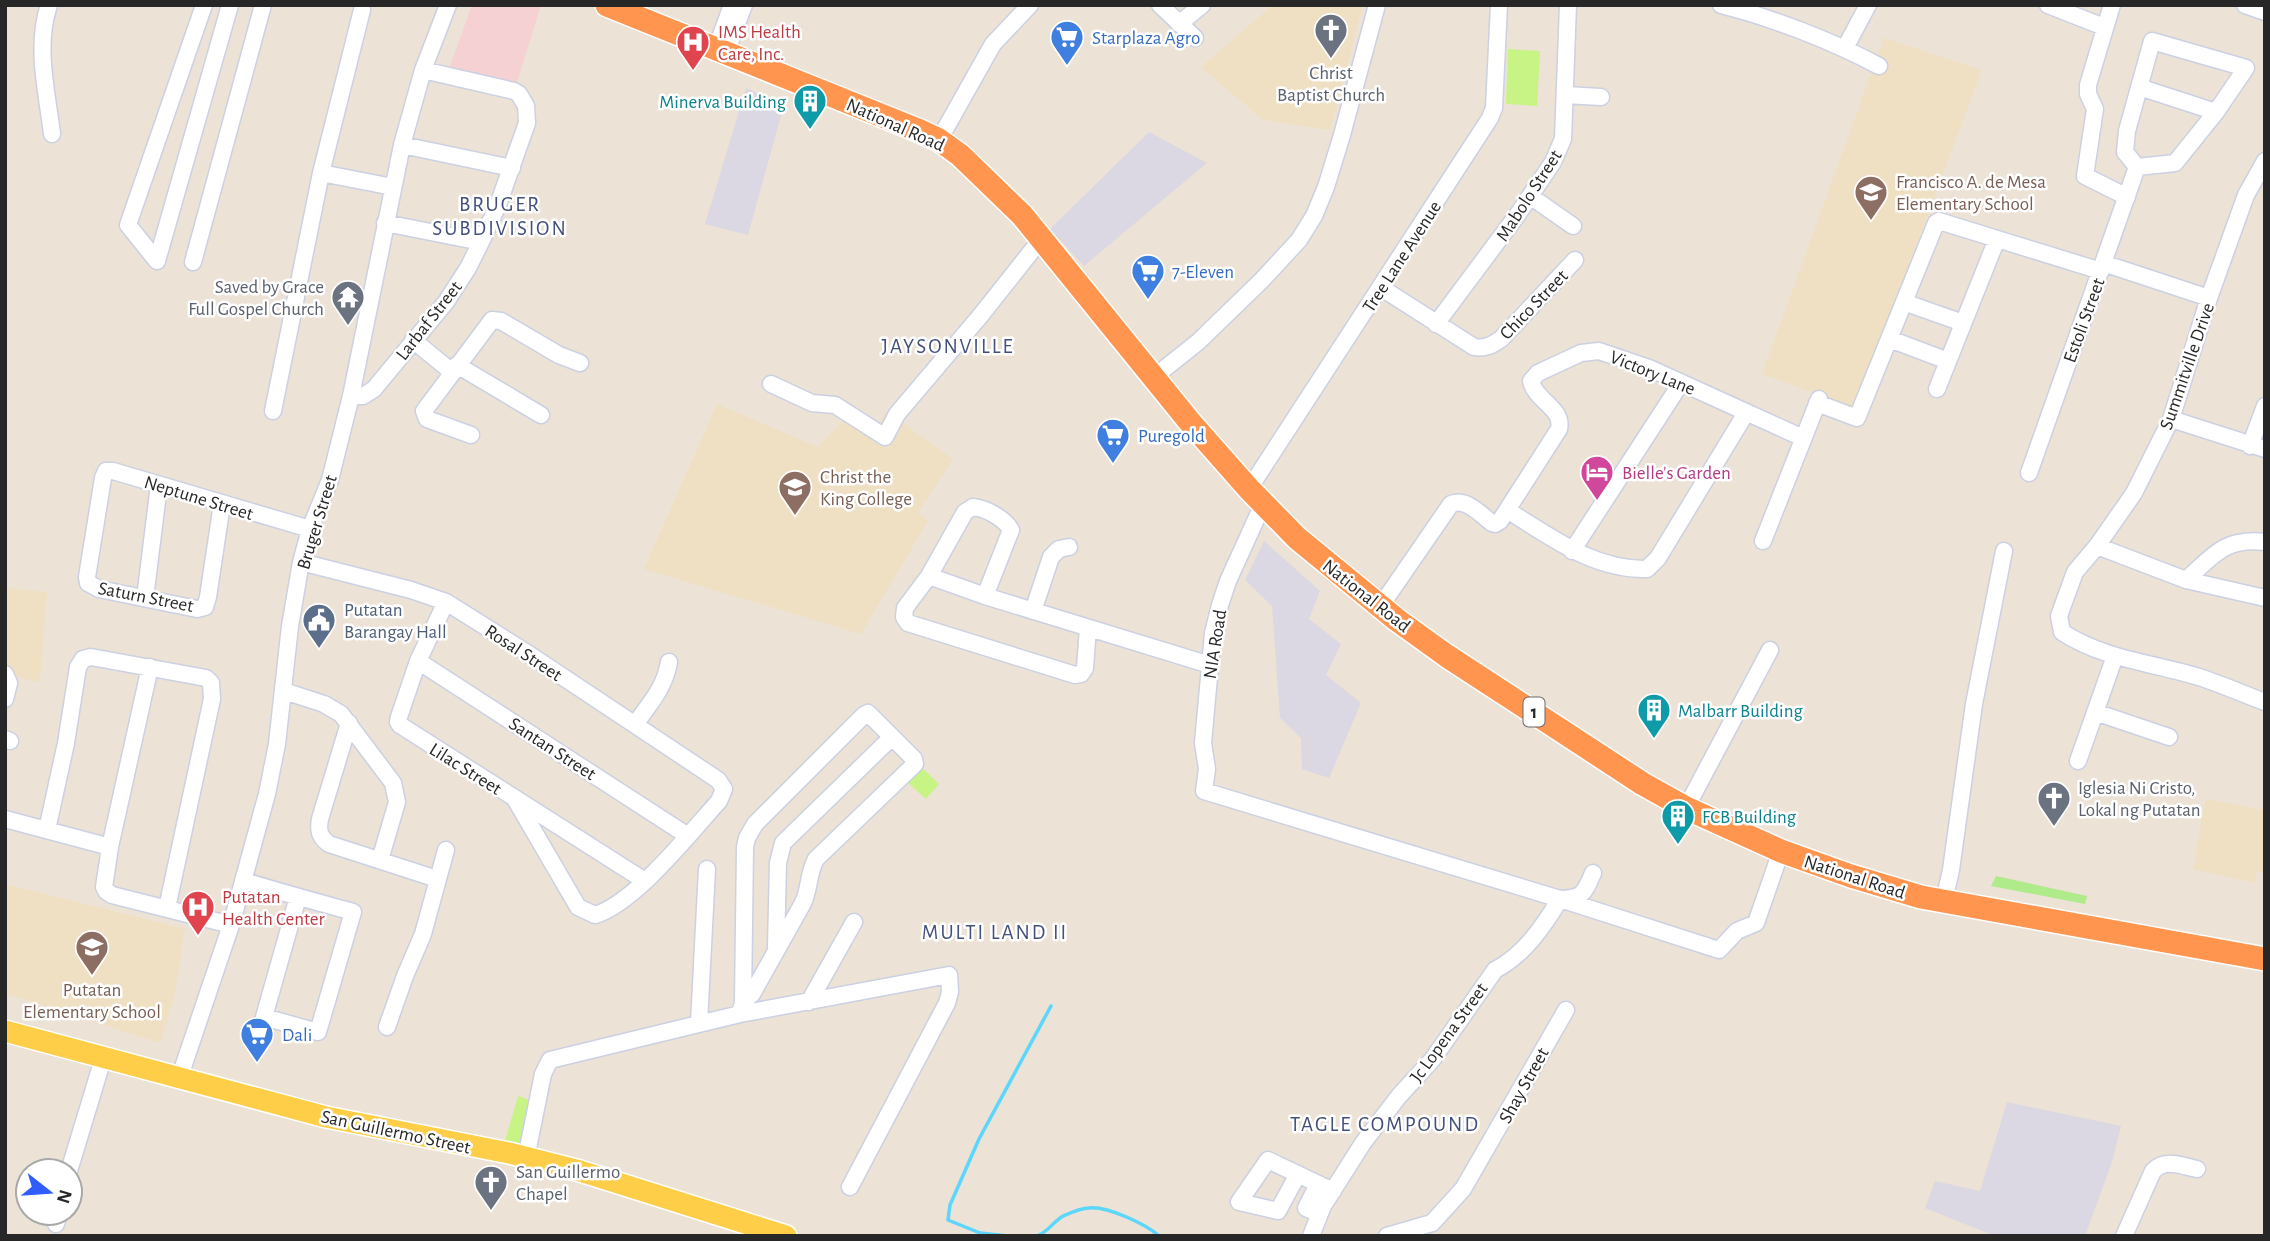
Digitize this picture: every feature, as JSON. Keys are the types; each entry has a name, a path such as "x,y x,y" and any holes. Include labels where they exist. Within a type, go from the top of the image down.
{"highway":[{"name":"National Road","path":"607,5 939,140 979,172 1022,215 1189,421 1297,538 1380,607 1447,656 1618,768 1686,808 1781,851 1876,884 1944,901 2265,959"}],"main road":[{"name":"San Guillermo Street","path":"5,1031 326,1117 580,1171 786,1236"}],"street":[{"path":"49,5 42,44 52,134"},
{"path":"204,5 128,225 157,261 230,5"},
{"path":"193,262 263,5"},
{"name":"Bruger Street","path":"178,1079 231,925 267,794 301,562 310,529 330,480 351,396 402,145 423,70 448,5"},
{"path":"721,51 732,5"},
{"path":"721,51 744,5"},
{"path":"939,140 993,44 1030,5"},
{"path":"1160,5 1195,38"},
{"path":"1180,24 1202,5"},
{"path":"1154,377 1198,342 1254,288 1299,240 1314,216 1342,135 1377,5"},
{"name":"Tree Lane Avenue","path":"1256,496 1380,287 1490,118 1493,108 1499,5"},
{"name":"Mabolo Street","path":"1436,324 1530,196 1553,162 1563,139 1568,5"},
{"path":"1721,5 1748,12 1845,48 1880,66"},
{"path":"1845,48 1868,5"},
{"path":"2048,5 2104,27"},
{"path":"2112,5 2088,85 2088,94 2095,109 2085,176 2127,197"},
{"path":"2245,5 2265,12"},
{"path":"273,411 321,173 362,10"},
{"path":"2152,41 2246,68 2216,112 2175,163 2137,167 2125,152 2127,131 2152,41"},
{"name":"Larbaf Street","path":"351,396 363,396 374,389 458,286 481,242 512,168 527,123 526,106 514,91 423,70"},
{"path":"2139,86 2216,112"},
{"path":"1565,95 1601,97"},
{"path":"402,145 512,168"},
{"name":"Summitville Drive","path":"2265,161 2246,195 2209,298 2171,419 2134,493 2075,572 2059,616 2062,632 2079,643 2116,656 2199,677 2265,702"},
{"name":"Estoli Street","path":"2029,473 2137,167"},
{"path":"321,173 393,187"},
{"path":"1530,196 1573,226"},
{"path":"1763,541 1818,401 1857,418 1936,223 1944,222 2209,298"},
{"path":"385,223 481,242"},
{"path":"771,384 812,403 833,404 886,437 897,414 1042,238"},
{"path":"1937,389 1997,239"},
{"name":"Chico Street","path":"1380,287 1436,324 1480,348 1494,344 1575,260"},
{"path":"1912,304 1964,323"},
{"path":"471,435 432,421 424,416 425,407 490,321 494,319 559,355 580,363"},
{"path":"413,340 455,369 541,415"},
{"path":"1895,341 1948,361"},
{"name":"Victory Lane","path":"1507,510 1561,423 1558,414 1535,392 1531,381 1538,373 1589,351 1599,351 1649,368 1803,438"},
{"path":"1572,551 1681,383"},
{"path":"2171,419 2258,447 2265,406"},
{"path":"1380,607 1451,504 1457,501 1465,503 1495,524 1507,510 1591,560 1647,569 1653,565 1746,413"},
{"name":"Neptune Street","path":"88,583 106,471 310,529"},
{"path":"145,598 159,485"},
{"name":"NIA Road","path":"1256,496 1213,633 1203,743 1207,769 1204,791 1560,899"},
{"name":"Saturn Street","path":"88,583 99,589 197,609 205,607 222,504"},
{"path":"985,596 1011,530 1008,524 982,508 973,507 965,512 929,576 905,608 904,617 908,623 1074,675 1081,674 1084,668 1088,628"},
{"path":"2186,580 2225,546 2248,540 2265,542"},
{"path":"2097,546 2186,580 2265,598"},
{"path":"1034,611 1051,557 1059,549 1069,547"},
{"path":"1944,901 1953,856 1974,704 2004,551"},
{"name":"Rosal Street","path":"301,562 411,590 446,602 718,780 724,789 719,801 688,836"},
{"path":"929,576 985,596 1210,665"},
{"name":"Lilac Street","path":"446,602 418,661 398,722 645,881"},
{"path":"1686,808 1770,650"},
{"path":"2078,761 2116,656"},
{"path":"47,830 80,662 83,659 91,657 206,678 213,691 167,908"},
{"name":"Santan Street","path":"418,661 688,836"},
{"path":"635,724 659,692 669,662"},
{"path":"150,667 110,847 104,882 106,891 112,895 231,925"},
{"path":"5,674 9,683 5,699"},
{"path":"284,691 333,708 349,723 396,789 397,802 380,860"},
{"path":"2095,712 2169,737"},
{"path":"866,714 872,716 914,759 915,765 816,859 812,865 806,896 752,994 741,1008 744,856 750,831 866,714"},
{"path":"349,723 318,828 320,836 329,844 437,879"},
{"path":"776,949 780,847 891,738"},
{"path":"515,799 578,906 595,915 606,912 621,902 688,836"},
{"path":"5,819 110,847"},
{"path":"387,1027 423,934 446,850"},
{"path":"1560,899 1719,950 1737,931 1756,923 1781,851"},
{"path":"699,1023 707,869"},
{"name":"Jc Lopena Street","path":"1311,1236 1326,1188 1399,1096 1432,1060 1494,970 1527,947 1560,899 1570,900 1580,896 1593,873"},
{"path":"244,881 353,912 318,1032 264,1017 298,897"},
{"path":"809,1002 854,922"},
{"path":"526,1158 543,1074 550,1060 699,1023 741,1008 809,1002 949,975 950,992 947,1003 850,1187"},
{"name":"Shay Street","path":"1387,1236 1433,1229 1465,1185 1566,1010"},
{"path":"73,1157 103,1059"},
{"path":"2124,1236 2144,1189 2158,1166 2168,1163 2197,1169"},
{"path":"1298,1174 1326,1188"}],"shaded area":[{"path":"472,5 541,5 515,89 448,72"},
{"path":"1273,5 1363,5 1330,130 1263,120 1201,67"},
{"name":"Francisco A. de Mesa Elementary School","path":"1884,38 1982,70 1855,408 1762,374"},
{"path":"746,88 784,105 748,235 705,224"},
{"path":"1149,132 1207,163 1084,266 1050,229"},
{"name":"Christ the King College","path":"717,404 818,447 853,410 878,426 886,411 953,459 918,513 928,521 861,634 644,569"},
{"path":"1264,541 1320,591 1309,619 1341,644 1326,675 1361,703 1329,778 1302,769 1301,738 1280,718 1272,606 1245,580"},
{"path":"5,588 47,592 40,682 5,675"},
{"path":"2205,799 2265,810 2265,873 2257,871 2255,883 2193,869"},
{"name":"Putatan Elementary School","path":"5,884 185,929 175,994 160,1043 5,993"},
{"path":"2007,1102 2121,1126 2112,1162 2085,1236 1995,1236 1925,1208 1935,1181 1980,1191"}],"green space":[{"path":"1508,49 1540,51 1537,106 1506,104"},
{"path":"919,765 939,784 926,799 906,781"},
{"path":"1996,876 2087,896 2085,904 1991,886"},
{"path":"518,1096 532,1101 520,1148 504,1144"}],"waterway":[{"path":"1008,1236 980,1233 948,1220 950,1205 979,1139 1051,1006"},
{"path":"1037,1236 1063,1216 1089,1208 1126,1217 1159,1236"}],"place":[{"name":"Christ Baptist Church","path":"1331,60"},
{"name":"Starplaza Agro","path":"1067,67"},
{"name":"IMS Health Care, Inc.","path":"693,72"},
{"name":"Minerva Building","path":"810,131"},
{"name":"Francisco A. de Mesa Elementary School","path":"1871,222"},
{"name":"7-Eleven","path":"1148,301"},
{"name":"Saved by Grace Full Gospel Church","path":"348,327"},
{"name":"Puregold","path":"1113,465"},
{"name":"Bielle's Garden","path":"1597,502"},
{"name":"Christ the King College","path":"795,517"},
{"name":"Putatan Barangay Hall","path":"319,650"},
{"name":"Malbarr Building","path":"1654,740"},
{"name":"Iglesia Ni Cristo, Lokal ng Putatan","path":"2054,828"},
{"name":"FCB Building","path":"1678,846"},
{"name":"Putatan Health Center","path":"198,937"},
{"name":"Putatan Elementary School","path":"92,977"},
{"name":"Dali","path":"257,1064"},
{"name":"San Guillermo Chapel","path":"491,1212"}],"district":[{"name":"BRUGER SUBDIVISION","path":"500,216"},
{"name":"JAYSONVILLE","path":"948,346"},
{"name":"MULTI LAND II","path":"995,932"},
{"name":"TAGLE COMPOUND","path":"1385,1124"}]}
